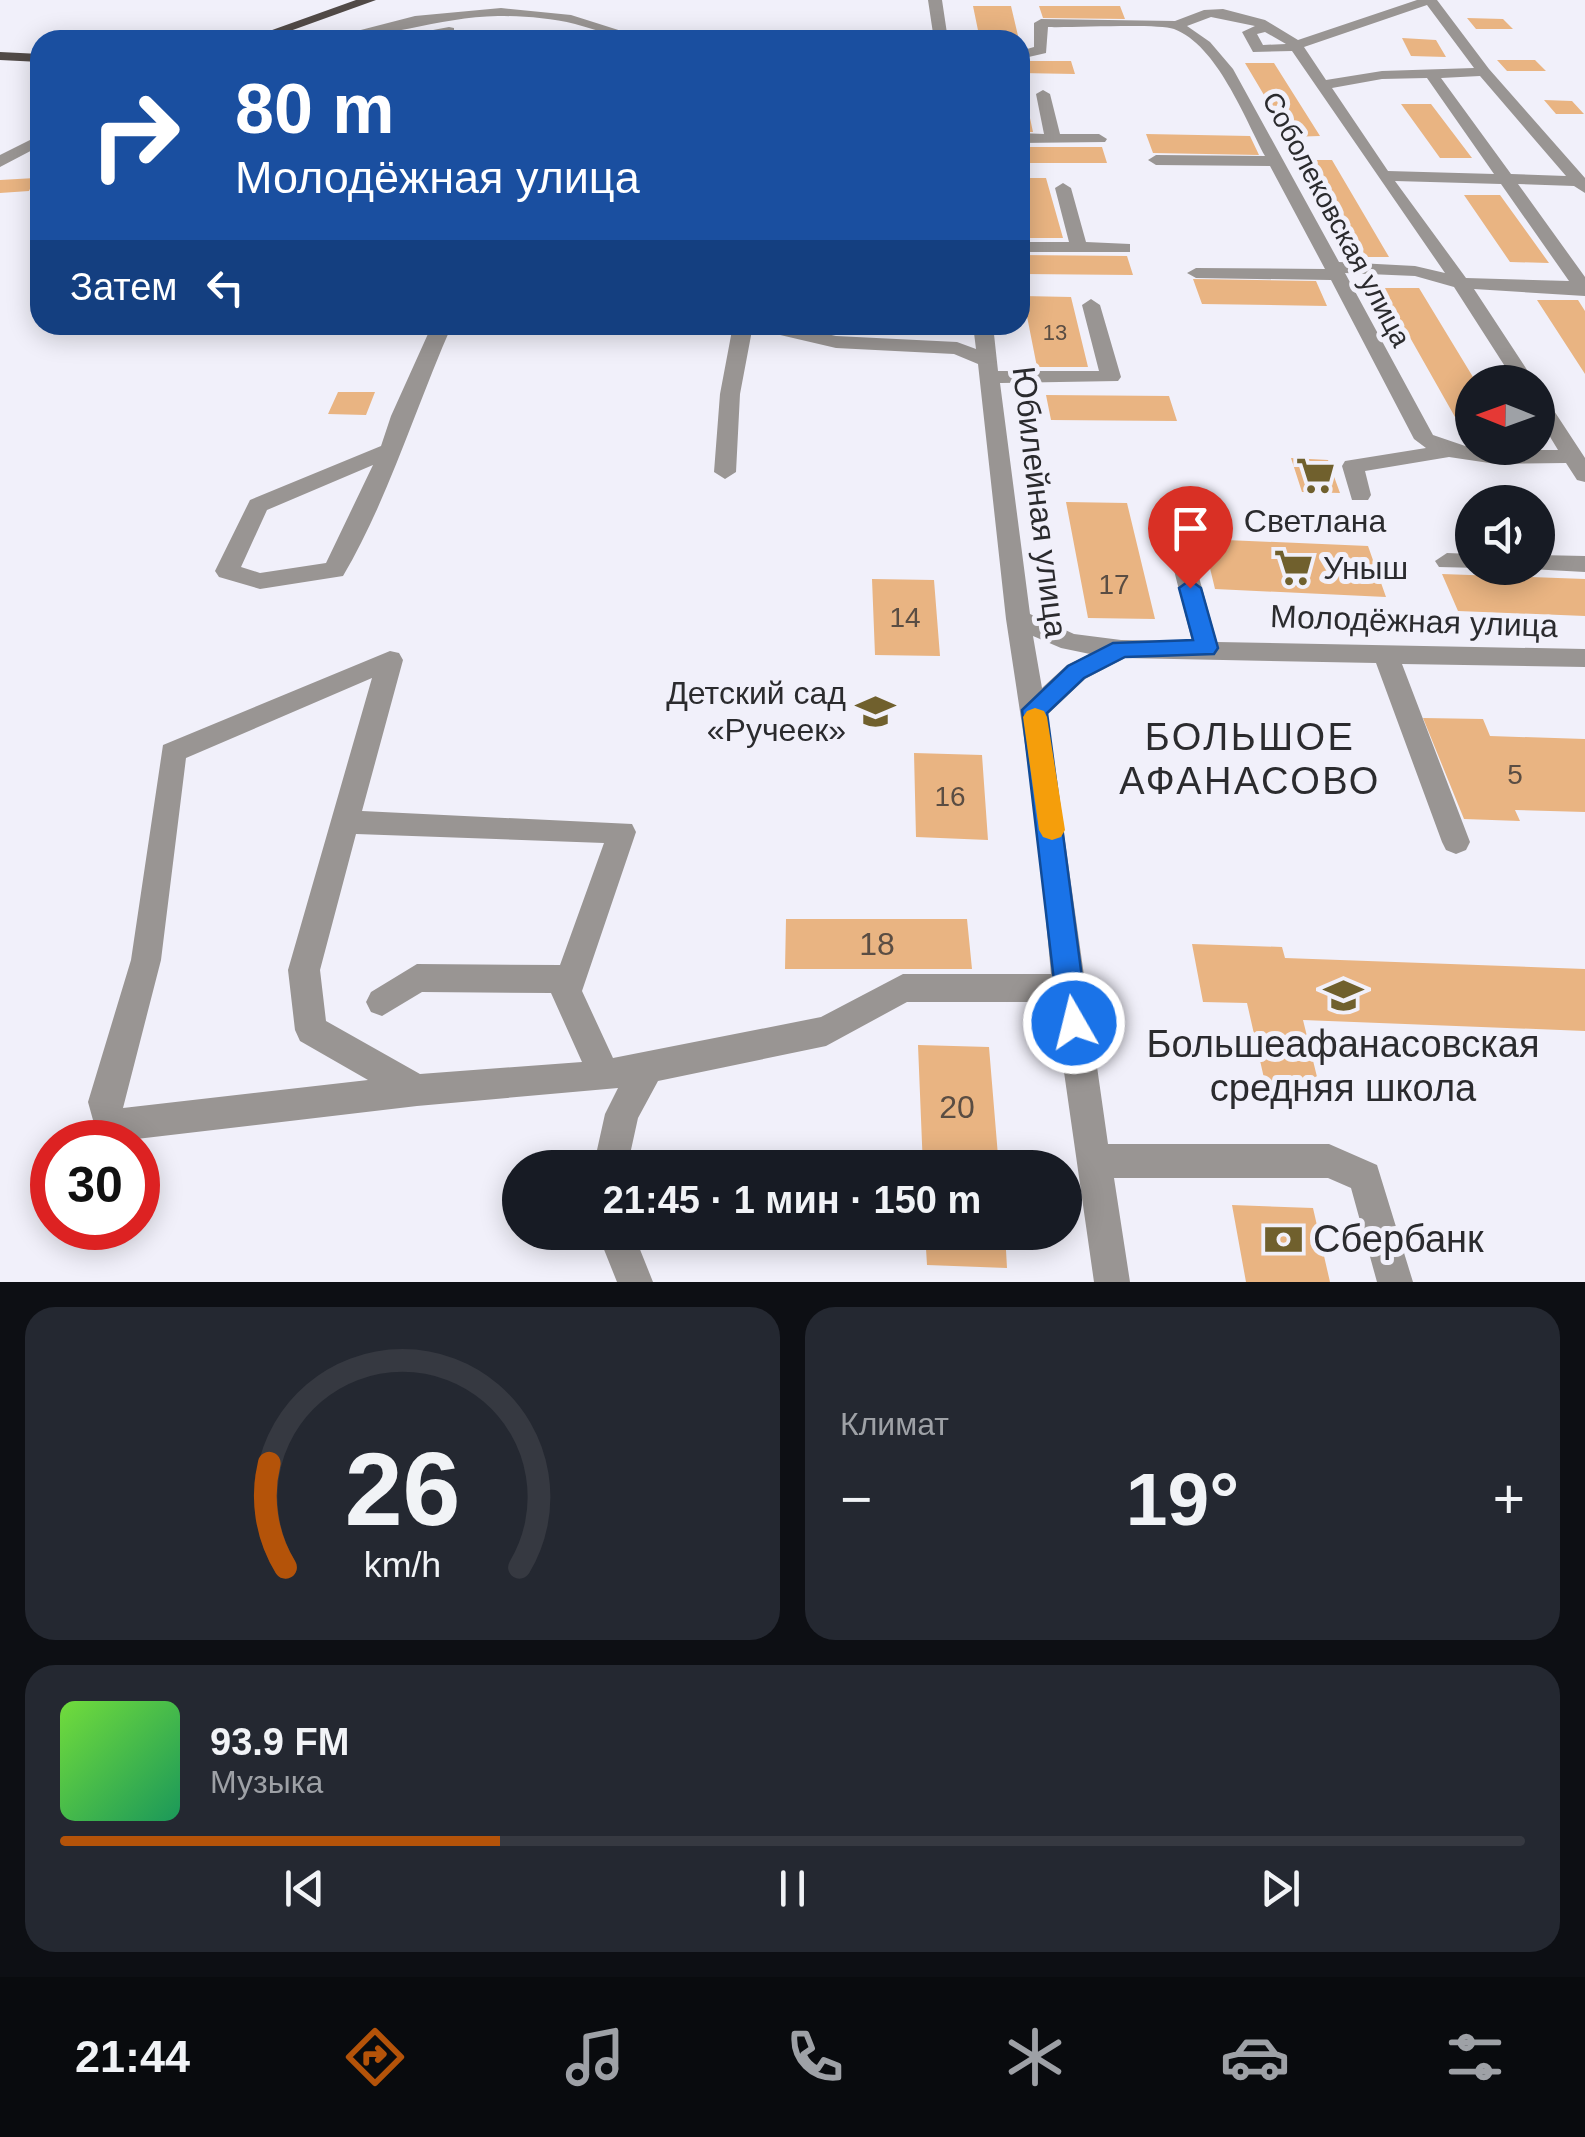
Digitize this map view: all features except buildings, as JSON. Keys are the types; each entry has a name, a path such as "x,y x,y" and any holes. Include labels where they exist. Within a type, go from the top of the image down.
{"main road":[{"path":"280,30 368,0"},
{"path":"0,56 30,58"}],"street":[{"path":"936,0 940,30"},
{"path":"1186,0 1267,27 1294,43 1515,365"},
{"path":"1030,52 1040,50 1040,23 1177,25 1234,0"},
{"path":"1267,27 1250,32 1258,49 1287,48 1430,0 1484,72 1582,184"},
{"path":"366,30 404,20 511,10 615,30"},
{"name":"Соболековская улица","path":"1177,25 1205,45 1226,69 1424,439 1443,452"},
{"path":"1324,85 1382,75 1484,72"},
{"path":"1432,75 1584,288"},
{"path":"1043,94 1053,139"},
{"path":"1030,138 1099,140"},
{"path":"0,162 30,146"},
{"path":"1156,160 1275,161"},
{"path":"1383,176 1503,176 1582,184"},
{"path":"1063,188 1079,247"},
{"path":"1030,246 1124,248"},
{"path":"1196,273 1415,272 1461,282 1584,288"},
{"path":"810,335 854,344 957,348 987,369 1111,378 1091,305"},
{"path":"390,450 258,506 227,571 260,581 335,570 390,450 406,402 437,335"},
{"path":"725,472 730,394 741,335"},
{"name":"Юбилейная улица","path":"983,335 1018,619 1052,824 1068,988 1112,1282"},
{"path":"1555,428 1579,466"},
{"path":"1360,495 1353,466 1443,452 1579,466"},
{"path":"1174,527 1206,648"},
{"path":"1447,561 1455,561"},
{"path":"1555,563 1585,564"},
{"name":"Молодёжная улица","path":"1018,619 1070,642 1121,649 1585,658"},
{"name":"Молодёжная улица","path":"1034,710 1076,672 1121,649"},
{"path":"1384,653 1456,842"},
{"path":"417,1090 311,1030 304,970 390,660 173,752 146,960 105,1102 110,1126 648,1068 826,1031 903,988 1068,988"},
{"path":"345,822 622,832 566,992"},
{"path":"382,1002 417,978 560,980 604,1074"},
{"path":"614,1150 622,1114 648,1068"},
{"path":"1096,1161 1329,1160 1355,1169 1365,1176 1395,1282"},
{"path":"623,1250 635,1282"}],"slow traffic":[{"path":"1035,717 1052,830"}],"place":[{"name":"Светлана","path":"1315,476"},
{"name":"Уныш","path":"1293,568"},
{"name":"Детский сад «Ручеек»","path":"876,711"},
{"name":"Большеафанасовская средняя школа","path":"1343,995"},
{"name":"Сбербанк","path":"1283,1239"}],"district":[{"name":"БОЛЬШОЕ АФАНАСОВО","path":"1250,759"}],"route":[{"path":"1074,1023 1052,824 1034,710 1076,672 1121,649 1206,648 1190,588"}]}
